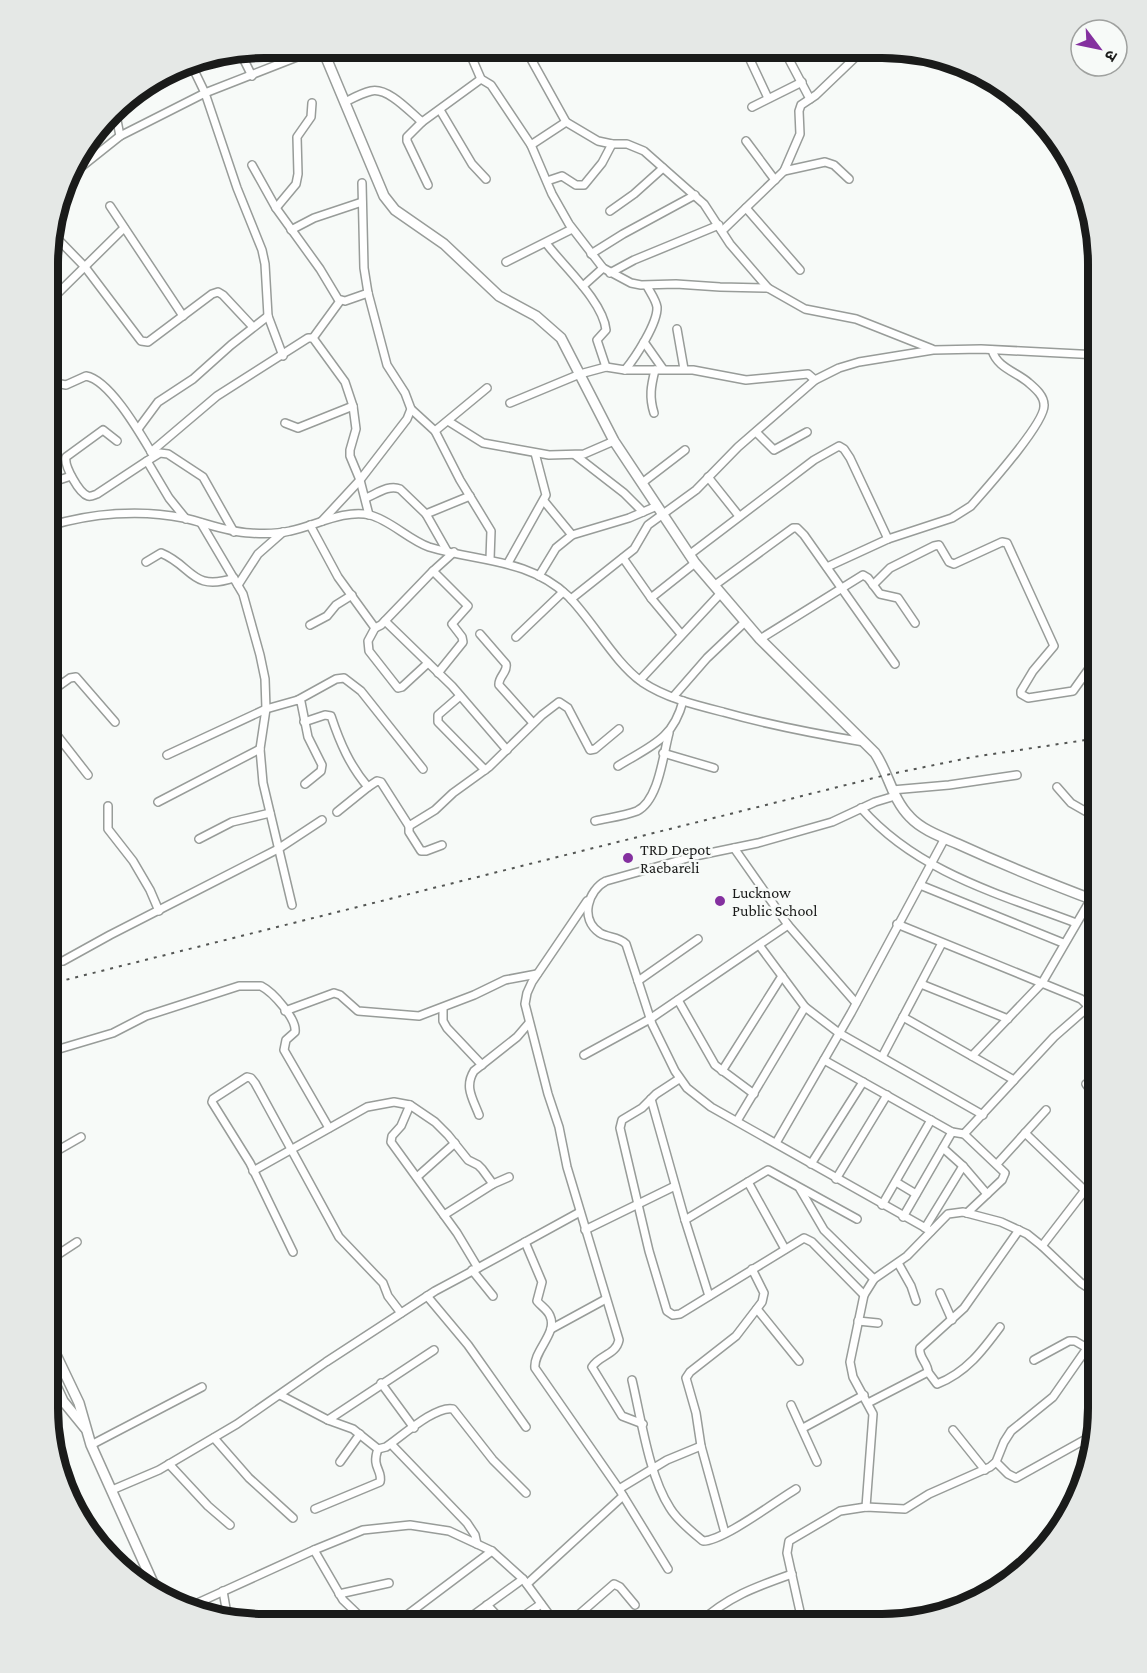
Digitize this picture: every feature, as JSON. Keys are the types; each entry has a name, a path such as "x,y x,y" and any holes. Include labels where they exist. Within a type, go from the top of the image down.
{"street":[{"path":"749,58 768,98"},
{"path":"789,58 810,99"},
{"path":"610,273 634,260 721,228 746,208 784,171 800,134 800,107 854,58"},
{"path":"85,164 120,136 205,93 295,59"},
{"path":"327,59 384,196 395,210 444,244 499,296 545,322 561,338 614,441 689,555 760,639 864,742 880,761 894,793 911,819 945,838 990,858 1088,897"},
{"path":"473,59 482,79 491,85 531,145 572,229 603,268 631,283 646,286 676,284 768,288"},
{"path":"531,59 566,122 598,141 635,146 663,168 695,195 721,228 730,244 768,288 805,309 856,319 933,350"},
{"path":"244,60 252,76"},
{"path":"194,71 205,93 237,188 262,249 266,264 268,316 283,356"},
{"path":"428,185 407,141 410,133 482,79"},
{"path":"752,107 802,82"},
{"path":"345,102 378,90 397,100 422,122"},
{"path":"276,208 296,184 297,138 311,117 312,103"},
{"path":"440,110 472,164 486,179"},
{"path":"117,122 120,136"},
{"path":"531,145 566,122"},
{"path":"746,141 775,180"},
{"path":"547,181 562,176 576,185 584,185 602,163 612,144"},
{"path":"784,171 825,162 834,165 849,179"},
{"path":"252,165 276,208 340,301"},
{"path":"610,211 634,194 663,168"},
{"path":"362,183 364,268 368,293 387,365 405,393 411,409 435,431 490,531 490,559"},
{"path":"591,254 695,195"},
{"path":"291,230 314,218 362,202"},
{"path":"110,206 183,316"},
{"path":"746,208 800,270"},
{"path":"58,293 124,228"},
{"path":"506,262 572,229"},
{"path":"60,241 85,267 141,341 148,342 212,294 218,292 253,327"},
{"path":"546,243 562,264 584,286 602,316 606,327 597,340 606,367"},
{"path":"584,286 603,268"},
{"path":"625,370 644,342 657,309 646,286"},
{"path":"117,441 103,430 66,457 65,465 85,494 91,496 97,494 150,456 217,396 308,338 313,338 340,301 368,293"},
{"path":"138,429 158,402 193,379 268,316"},
{"path":"677,329 684,369"},
{"path":"313,338 345,382 353,406 356,429 350,456 366,498 369,515"},
{"path":"644,342 659,369"},
{"path":"539,576 556,548 572,535 609,525 643,512 659,510 685,499 815,380 839,368 859,362 933,350 1088,354"},
{"path":"827,567 888,539 952,519 962,513 983,492 1026,439 1040,419 1044,405 1042,397 1026,380 995,359 992,350"},
{"path":"510,403 580,374 606,367 625,370 684,369 746,380 808,374 815,380"},
{"path":"654,413 650,392 659,369"},
{"path":"58,384 66,385 86,376 104,386 138,429 169,498 186,519"},
{"path":"435,431 487,388"},
{"path":"285,423 298,428 353,406"},
{"path":"322,521 360,480 407,419 411,409"},
{"path":"448,422 483,443 536,453 584,454 614,441"},
{"path":"756,432 774,450 807,432"},
{"path":"689,555 814,460 839,446 850,458 888,539"},
{"path":"642,483 685,450"},
{"path":"150,456 168,453 204,477 234,531"},
{"path":"508,563 544,501 546,489 536,453"},
{"path":"575,455 624,493 643,512"},
{"path":"58,480 71,476"},
{"path":"708,477 739,516"},
{"path":"366,498 396,487 415,501 451,551"},
{"path":"426,514 470,496"},
{"path":"544,501 572,535"},
{"path":"571,599 634,549 659,510"},
{"path":"58,524 76,518 114,514 160,515 250,533 283,532 352,514 369,515 420,543 508,563 539,576 571,599 640,680 673,697 778,727 864,742"},
{"path":"201,523 243,594 260,655 265,679 266,710 260,749 262,783 292,905"},
{"path":"310,525 338,578 375,628"},
{"path":"640,680 717,590 793,528 800,530 895,664"},
{"path":"146,562 161,553 207,582 236,581 258,554 283,532"},
{"path":"873,585 890,568 937,545 942,548 948,562 954,564 1002,542 1007,543 1054,646 1028,678 1021,690 1024,696 1073,691 1088,671"},
{"path":"428,663 398,688 369,651 368,641 375,628 385,621 451,551"},
{"path":"623,558 651,598 681,634"},
{"path":"651,598 695,563"},
{"path":"433,571 468,606 452,624 463,642 438,673"},
{"path":"760,639 863,575 880,594 898,598 915,623"},
{"path":"516,637 563,592"},
{"path":"310,625 327,616 336,605 352,595"},
{"path":"385,621 460,696 507,750"},
{"path":"673,697 706,658 745,622"},
{"path":"480,634 506,664 506,669 499,681 500,688 534,723"},
{"path":"58,687 70,678 76,677 115,722"},
{"path":"167,755 266,710 298,699 336,679 344,678 361,691 423,769"},
{"path":"460,696 438,715 438,722 485,770"},
{"path":"298,699 301,702 308,737 322,765 321,771 305,784"},
{"path":"595,821 636,811 645,804 657,783 669,733 679,715 682,701"},
{"path":"409,826 435,810 453,793 485,770 548,709 560,702 568,708 587,748 592,751 618,729"},
{"path":"304,722 325,715 330,716 351,765 368,787"},
{"path":"618,766 669,733"},
{"path":"58,737 88,775"},
{"path":"158,802 260,749"},
{"path":"663,753 714,768"},
{"path":"643,1424 622,1416 592,1367 595,1362 614,1351 618,1345 617,1335 567,1167 554,1110 529,1023 525,998 537,974 594,890 606,881 832,822 894,793 1017,776"},
{"path":"337,812 376,781 381,782 409,826 409,832 421,851 426,852 442,845"},
{"path":"1057,787 1071,803 1088,813"},
{"path":"108,806 108,829 138,870 159,911"},
{"path":"861,808 893,840 931,865 974,885 1076,923"},
{"path":"199,839 232,822 270,813"},
{"path":"63,962 110,935 278,849 322,820"},
{"path":"776,1143 856,1003 945,838"},
{"path":"734,848 788,925 856,1003"},
{"path":"920,885 1063,943"},
{"path":"589,899 588,907 593,926 601,933 623,941 650,1019 679,1079 695,1096 836,1179 928,1229"},
{"path":"972,1056 1042,983 1063,943 1088,908"},
{"path":"897,924 1081,999 1087,1005 1086,1009 1054,1037 964,1134"},
{"path":"584,1055 650,1019 788,925"},
{"path":"638,981 698,939"},
{"path":"882,1058 942,943"},
{"path":"759,945 805,1007 839,1033 983,1115"},
{"path":"285,1011 334,993 353,1008 366,1012 420,1016 505,980 537,974"},
{"path":"722,1071 782,976"},
{"path":"921,984 1008,1019"},
{"path":"58,1049 113,1033 146,1016 239,986 261,986 276,997 296,1028 286,1040 284,1050 328,1128"},
{"path":"678,1000 712,1060 722,1071 754,1094"},
{"path":"737,1121 805,1007"},
{"path":"443,1008 442,1021 482,1065"},
{"path":"903,1017 1014,1080"},
{"path":"479,1115 468,1084 474,1071 517,1037 529,1023"},
{"path":"824,1060 952,1132 964,1134 1003,1170 1005,1175 967,1213"},
{"path":"293,1252 254,1171 212,1102 213,1099 249,1077 255,1083 292,1148 339,1237 383,1283 388,1296 401,1313"},
{"path":"679,1079 620,1123 649,1251 668,1311 677,1315 800,1239 809,1240 864,1294"},
{"path":"811,1164 863,1082"},
{"path":"836,1179 887,1095"},
{"path":"651,1099 709,1296"},
{"path":"254,1171 367,1107 394,1102 410,1105 435,1122 468,1160 478,1165 493,1184"},
{"path":"410,1105 403,1122 392,1136 391,1142 457,1233 475,1269 493,1296"},
{"path":"997,1164 1046,1110"},
{"path":"882,1205 931,1120"},
{"path":"903,1217 952,1132"},
{"path":"1025,1133 1088,1194"},
{"path":"58,1150 81,1137"},
{"path":"417,1177 454,1143"},
{"path":"943,1149 963,1166 987,1194"},
{"path":"866,1507 873,1420 868,1403 853,1377 850,1362 864,1294 874,1279 907,1257 928,1229 963,1166"},
{"path":"685,1220 768,1170 857,1219"},
{"path":"444,1215 493,1184 510,1177"},
{"path":"748,1182 785,1249"},
{"path":"896,1182 916,1194"},
{"path":"1042,1246 1088,1185"},
{"path":"585,1230 675,1186"},
{"path":"799,1188 824,1230 874,1279"},
{"path":"112,1490 169,1464 214,1438 427,1296 580,1212"},
{"path":"928,1229 948,1214 956,1212 1001,1222 1019,1230 1042,1246 1072,1277 1088,1287"},
{"path":"1000,1327 981,1353 965,1368 938,1384 928,1372 919,1352 920,1348 952,1320 973,1296 1019,1230"},
{"path":"58,1254 77,1242"},
{"path":"525,1242 542,1282 537,1301 551,1317 551,1329 535,1361 534,1368 621,1493 668,1569"},
{"path":"898,1263 916,1300"},
{"path":"725,1533 701,1446 696,1413 686,1382 687,1376 735,1336 762,1302 764,1293 752,1269"},
{"path":"940,1293 952,1320"},
{"path":"427,1296 468,1345 526,1427"},
{"path":"551,1329 606,1299"},
{"path":"757,1309 799,1361"},
{"path":"858,1321 878,1323"},
{"path":"801,1614 786,1548 789,1541 840,1511 852,1507 905,1509 929,1494 985,1470 996,1462 1011,1431 1053,1397 1087,1348 1078,1342 1069,1341 1034,1360"},
{"path":"328,1420 434,1350"},
{"path":"58,1359 79,1403 91,1445 153,1582"},
{"path":"868,1403 928,1372"},
{"path":"632,1380 653,1468 671,1510 701,1539 708,1541 725,1533 796,1489"},
{"path":"381,1383 414,1428"},
{"path":"91,1445 202,1387"},
{"path":"58,1390 63,1401 89,1433"},
{"path":"280,1395 328,1420 348,1427 378,1449"},
{"path":"803,1428 864,1395"},
{"path":"791,1405 817,1462"},
{"path":"378,1449 414,1428 430,1415 449,1408 453,1409 493,1460 526,1493"},
{"path":"953,1430 985,1470"},
{"path":"340,1462 360,1434"},
{"path":"214,1438 237,1466 293,1518"},
{"path":"996,1462 1008,1474 1016,1478 1086,1439"},
{"path":"391,1443 467,1523 475,1535 477,1544"},
{"path":"475,1614 525,1582 621,1493 653,1468 701,1446"},
{"path":"315,1509 380,1482 381,1478 375,1466 378,1449"},
{"path":"169,1464 208,1506 230,1525"},
{"path":"198,1603 363,1530 410,1525 449,1531 492,1551 525,1582 549,1614"},
{"path":"314,1550 339,1594 355,1614"},
{"path":"408,1614 492,1551"},
{"path":"710,1614 729,1599 792,1574"},
{"path":"339,1594 389,1583"},
{"path":"580,1614 614,1584 620,1587 635,1605"},
{"path":"223,1592 226,1610"},
{"path":"527,1614 542,1604"},
{"path":"487,1605 496,1614"}],"railway":[{"path":"58,982 886,775 973,757 1088,740"}],"place":[{"name":"TRD Depot Raebareli","path":"628,858"},
{"name":"Lucknow Public School","path":"720,901"}]}
